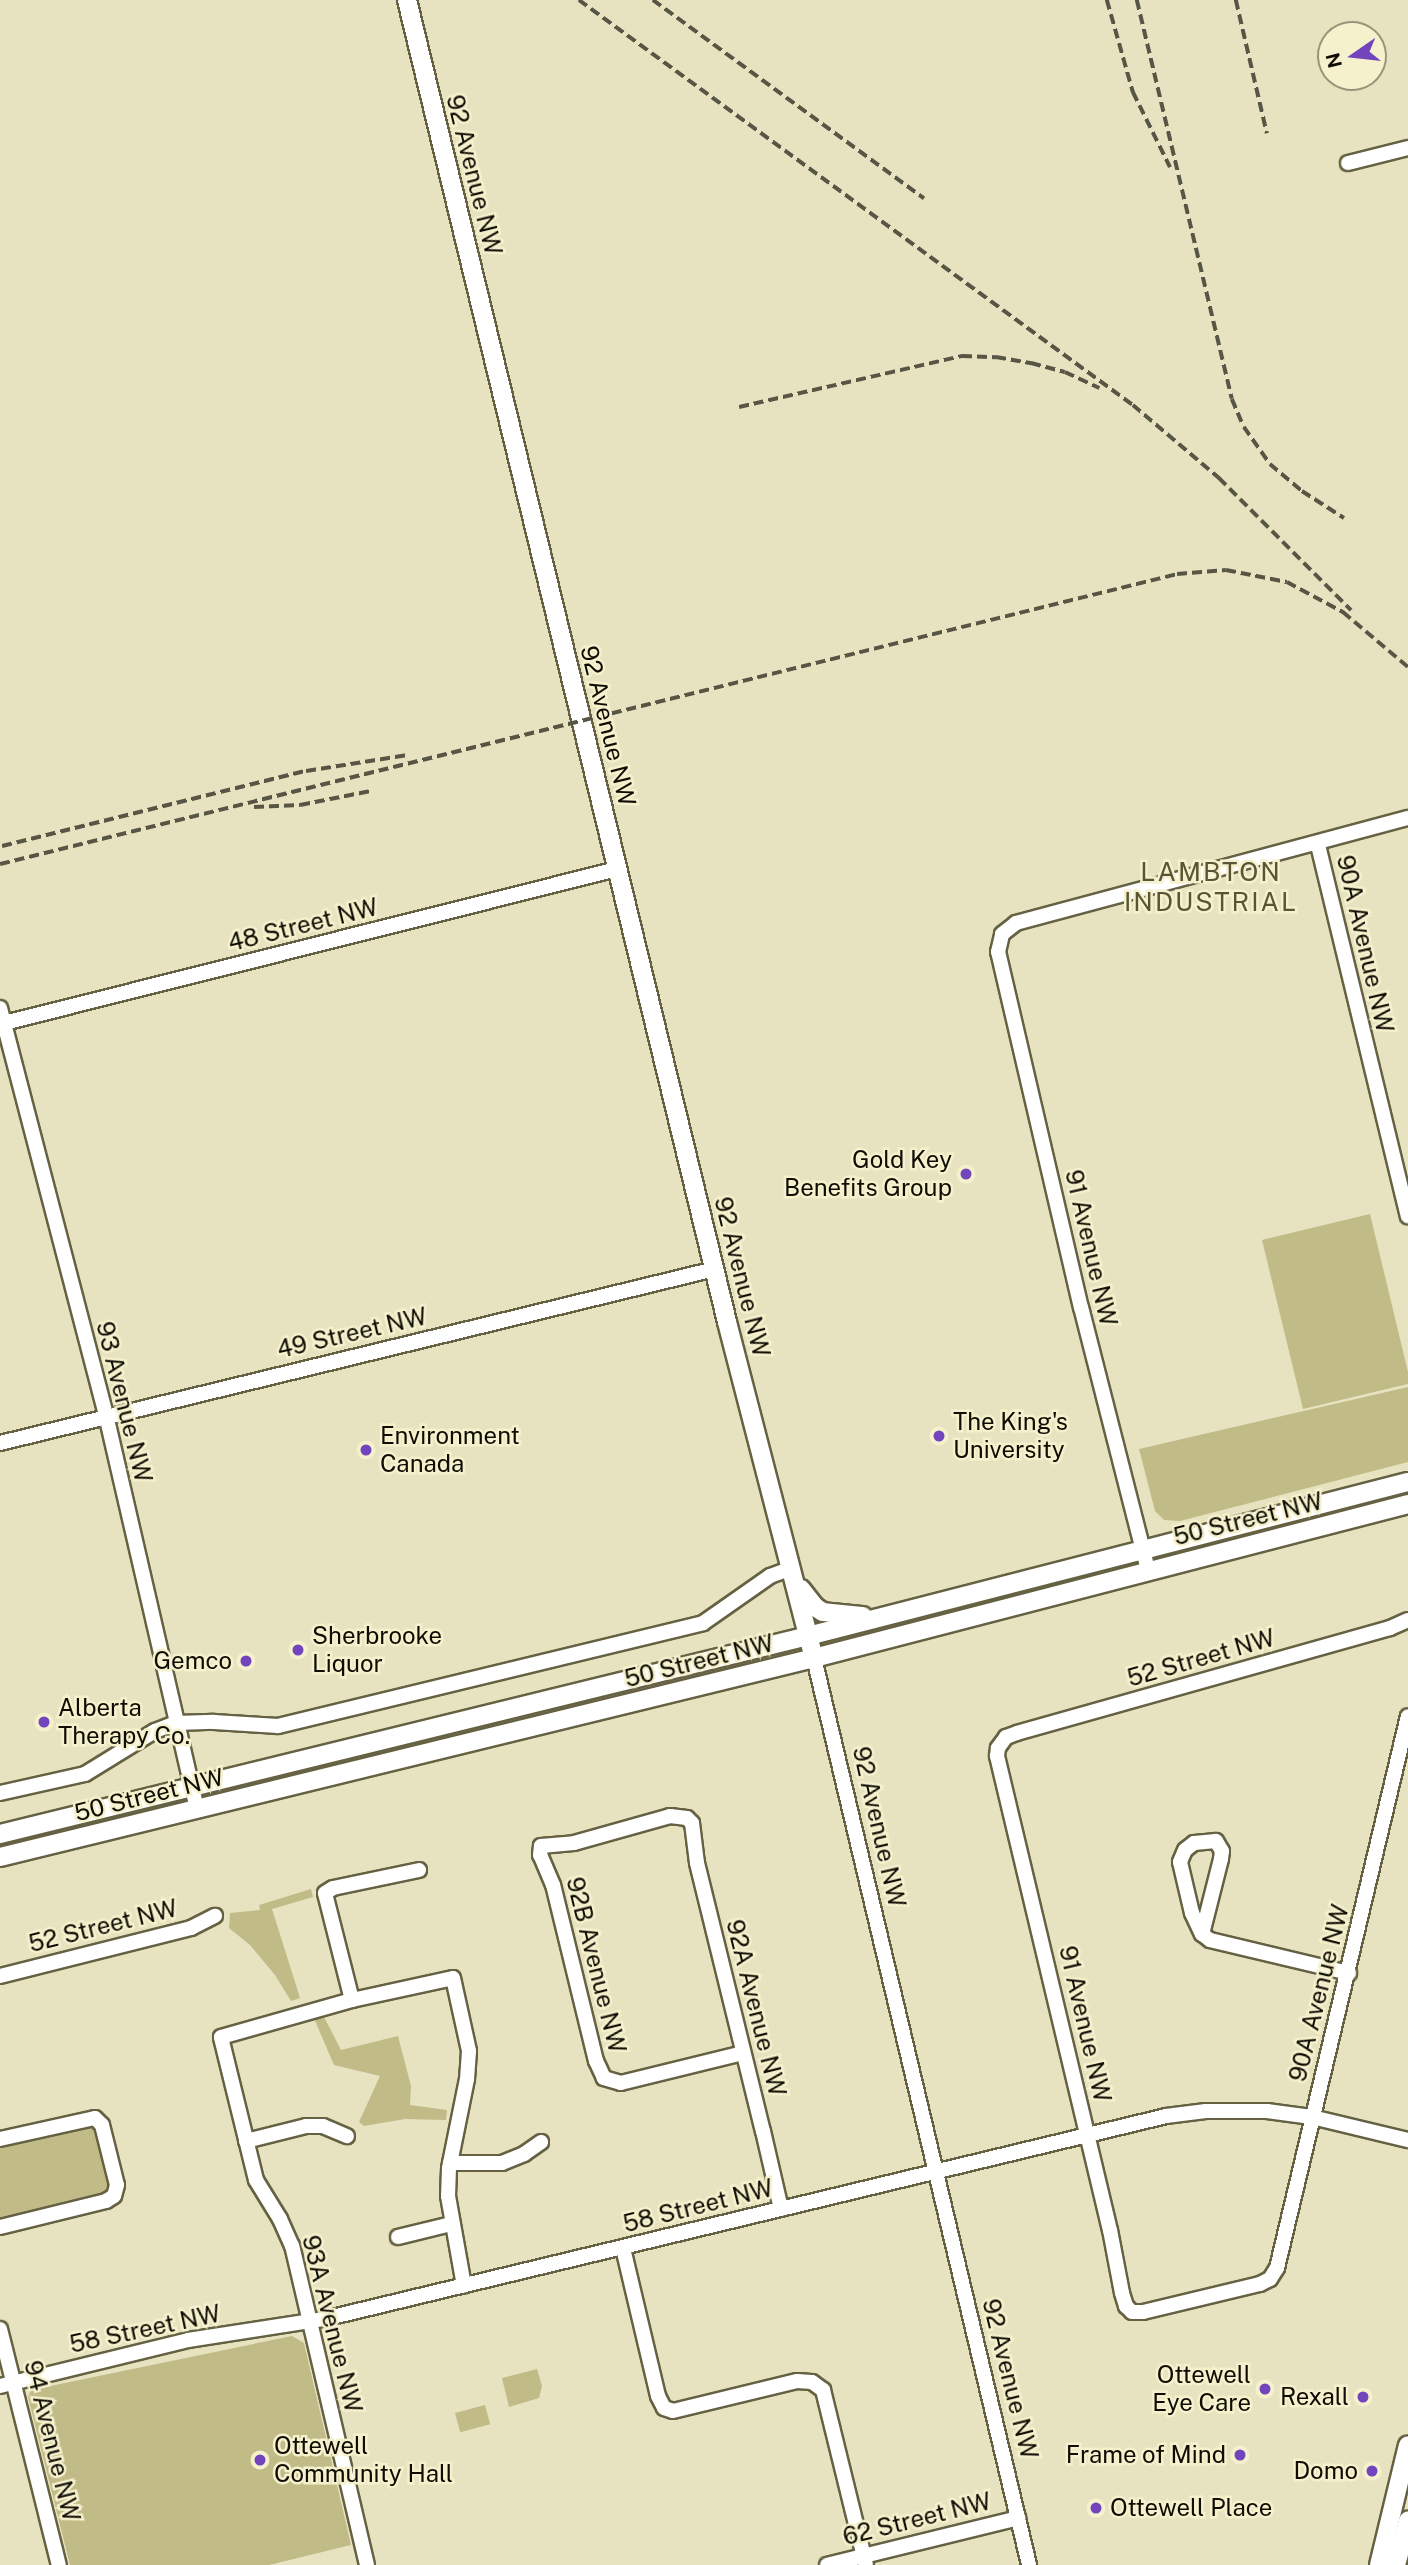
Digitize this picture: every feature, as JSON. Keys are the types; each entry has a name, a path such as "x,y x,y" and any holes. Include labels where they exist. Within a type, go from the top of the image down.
{"main road":[{"name":"92 Avenue NW","path":"407,0 715,1269 814,1658"},
{"name":"50 Street NW","path":"0,1834 884,1617 1408,1482"},
{"name":"50 Street NW","path":"0,1857 814,1658 1408,1504"},
{"path":"794,1575 807,1599 823,1612 884,1617"},
{"path":"1379,2565 1408,2445"},
{"path":"1396,2565 1408,2521"}],"street":[{"path":"1348,163 1408,148"},
{"path":"1318,845 1408,818"},
{"name":"91 Avenue NW","path":"1148,1570 1081,1308 998,952 1002,934 1024,920 1318,845"},
{"name":"90A Avenue NW","path":"1318,845 1408,1216"},
{"name":"48 Street NW","path":"2,1023 617,869"},
{"name":"93 Avenue NW","path":"0,1008 106,1415 197,1809"},
{"name":"49 Street NW","path":"0,1443 106,1415 715,1269"},
{"name":"50 Street NW","path":"0,1793 85,1774 155,1731 176,1723 214,1722 278,1726 704,1623 770,1576 794,1575"},
{"name":"52 Street NW","path":"1006,1737 1392,1628 1408,1620"},
{"path":"1392,1628 1408,1635"},
{"name":"92 Avenue NW","path":"814,1658 1029,2565"},
{"name":"90A Avenue NW","path":"1143,2312 1270,2279 1278,2269 1408,1716"},
{"name":"91 Avenue NW","path":"1006,1737 998,1748 997,1756 1126,2306 1132,2312 1143,2312"},
{"name":"92B Avenue NW","path":"687,1818 670,1816 574,1843 541,1846 540,1855 553,1885 599,2072 604,2078 621,2083 743,2053"},
{"name":"92A Avenue NW","path":"687,1818 695,1834 697,1863 781,2209"},
{"path":"1202,1934 1221,1859 1222,1850 1216,1840 1194,1843 1185,1850 1180,1862 1192,1913 1202,1934 1210,1940 1349,1973"},
{"path":"419,1870 328,1889 325,1893 352,2000 453,1978 469,2051 467,2078 450,2163 448,2196 464,2286"},
{"name":"52 Street NW","path":"0,1976 191,1928 215,1916"},
{"name":"93A Avenue NW","path":"352,2000 221,2037 256,2180 289,2236 367,2565"},
{"name":"58 Street NW","path":"7,2384 188,2340 309,2321 464,2286 1166,2116 1246,2110 1312,2117 1408,2140"},
{"path":"0,2139 95,2118 103,2125 117,2185 114,2196 0,2227"},
{"path":"246,2141 306,2126 323,2126 347,2136"},
{"path":"450,2163 502,2163 524,2154 541,2142"},
{"path":"398,2237 451,2224"},
{"path":"623,2248 658,2396 664,2407 673,2410 797,2381 816,2384 828,2403 865,2560"},
{"name":"94 Avenue NW","path":"0,2329 7,2384 60,2565"},
{"name":"62 Street NW","path":"827,2565 865,2560 1018,2518"}],"shaded area":[{"path":"1370,1214 1408,1372 1408,1384 1303,1409 1262,1240"},
{"path":"1408,1387 1408,1462 1180,1521 1164,1520 1155,1511 1139,1449"},
{"path":"311,1889 313,1897 272,1909 300,1998 291,2001 275,1975 250,1945 229,1928 230,1913 260,1910 259,1905"},
{"path":"322,2013 341,2050 398,2036 411,2086 410,2105 447,2110 446,2120 405,2119 364,2126 359,2122 380,2076 334,2065 313,2016"},
{"path":"96,2123 113,2190 0,2219 0,2148"},
{"path":"292,2336 304,2343 351,2545 269,2565 70,2565 28,2397 31,2390"},
{"path":"537,2369 542,2386 539,2398 509,2407 502,2378"},
{"path":"485,2405 490,2424 460,2432 455,2413"}],"railway":[{"path":"579,0 1133,405 1219,478 1351,610"},
{"path":"653,0 924,198"},
{"path":"1107,0 1133,92 1170,167"},
{"path":"1137,0 1232,399 1244,427 1270,464 1302,491 1344,518"},
{"path":"1236,0 1267,133"},
{"path":"739,407 962,356 996,357 1031,363 1065,372 1099,388"},
{"path":"0,864 1177,574 1226,570 1287,582 1343,612 1408,667"},
{"path":"2,846 306,771 408,755"},
{"path":"254,807 300,805 371,791"}],"place":[{"name":"Gold Key Benefits Group","path":"966,1174"},
{"name":"The King's University","path":"939,1436"},
{"name":"Environment Canada","path":"366,1450"},
{"name":"Sherbrooke Liquor","path":"298,1650"},
{"name":"Gemco","path":"246,1661"},
{"name":"Alberta Therapy Co.","path":"44,1722"},
{"name":"Ottewell Eye Care","path":"1265,2389"},
{"name":"Rexall","path":"1363,2397"},
{"name":"Frame of Mind","path":"1240,2455"},
{"name":"Ottewell Community Hall","path":"260,2460"},
{"name":"Domo","path":"1372,2471"},
{"name":"Ottewell Place","path":"1096,2508"}],"district":[{"name":"LAMBTON INDUSTRIAL","path":"1211,886"}]}
